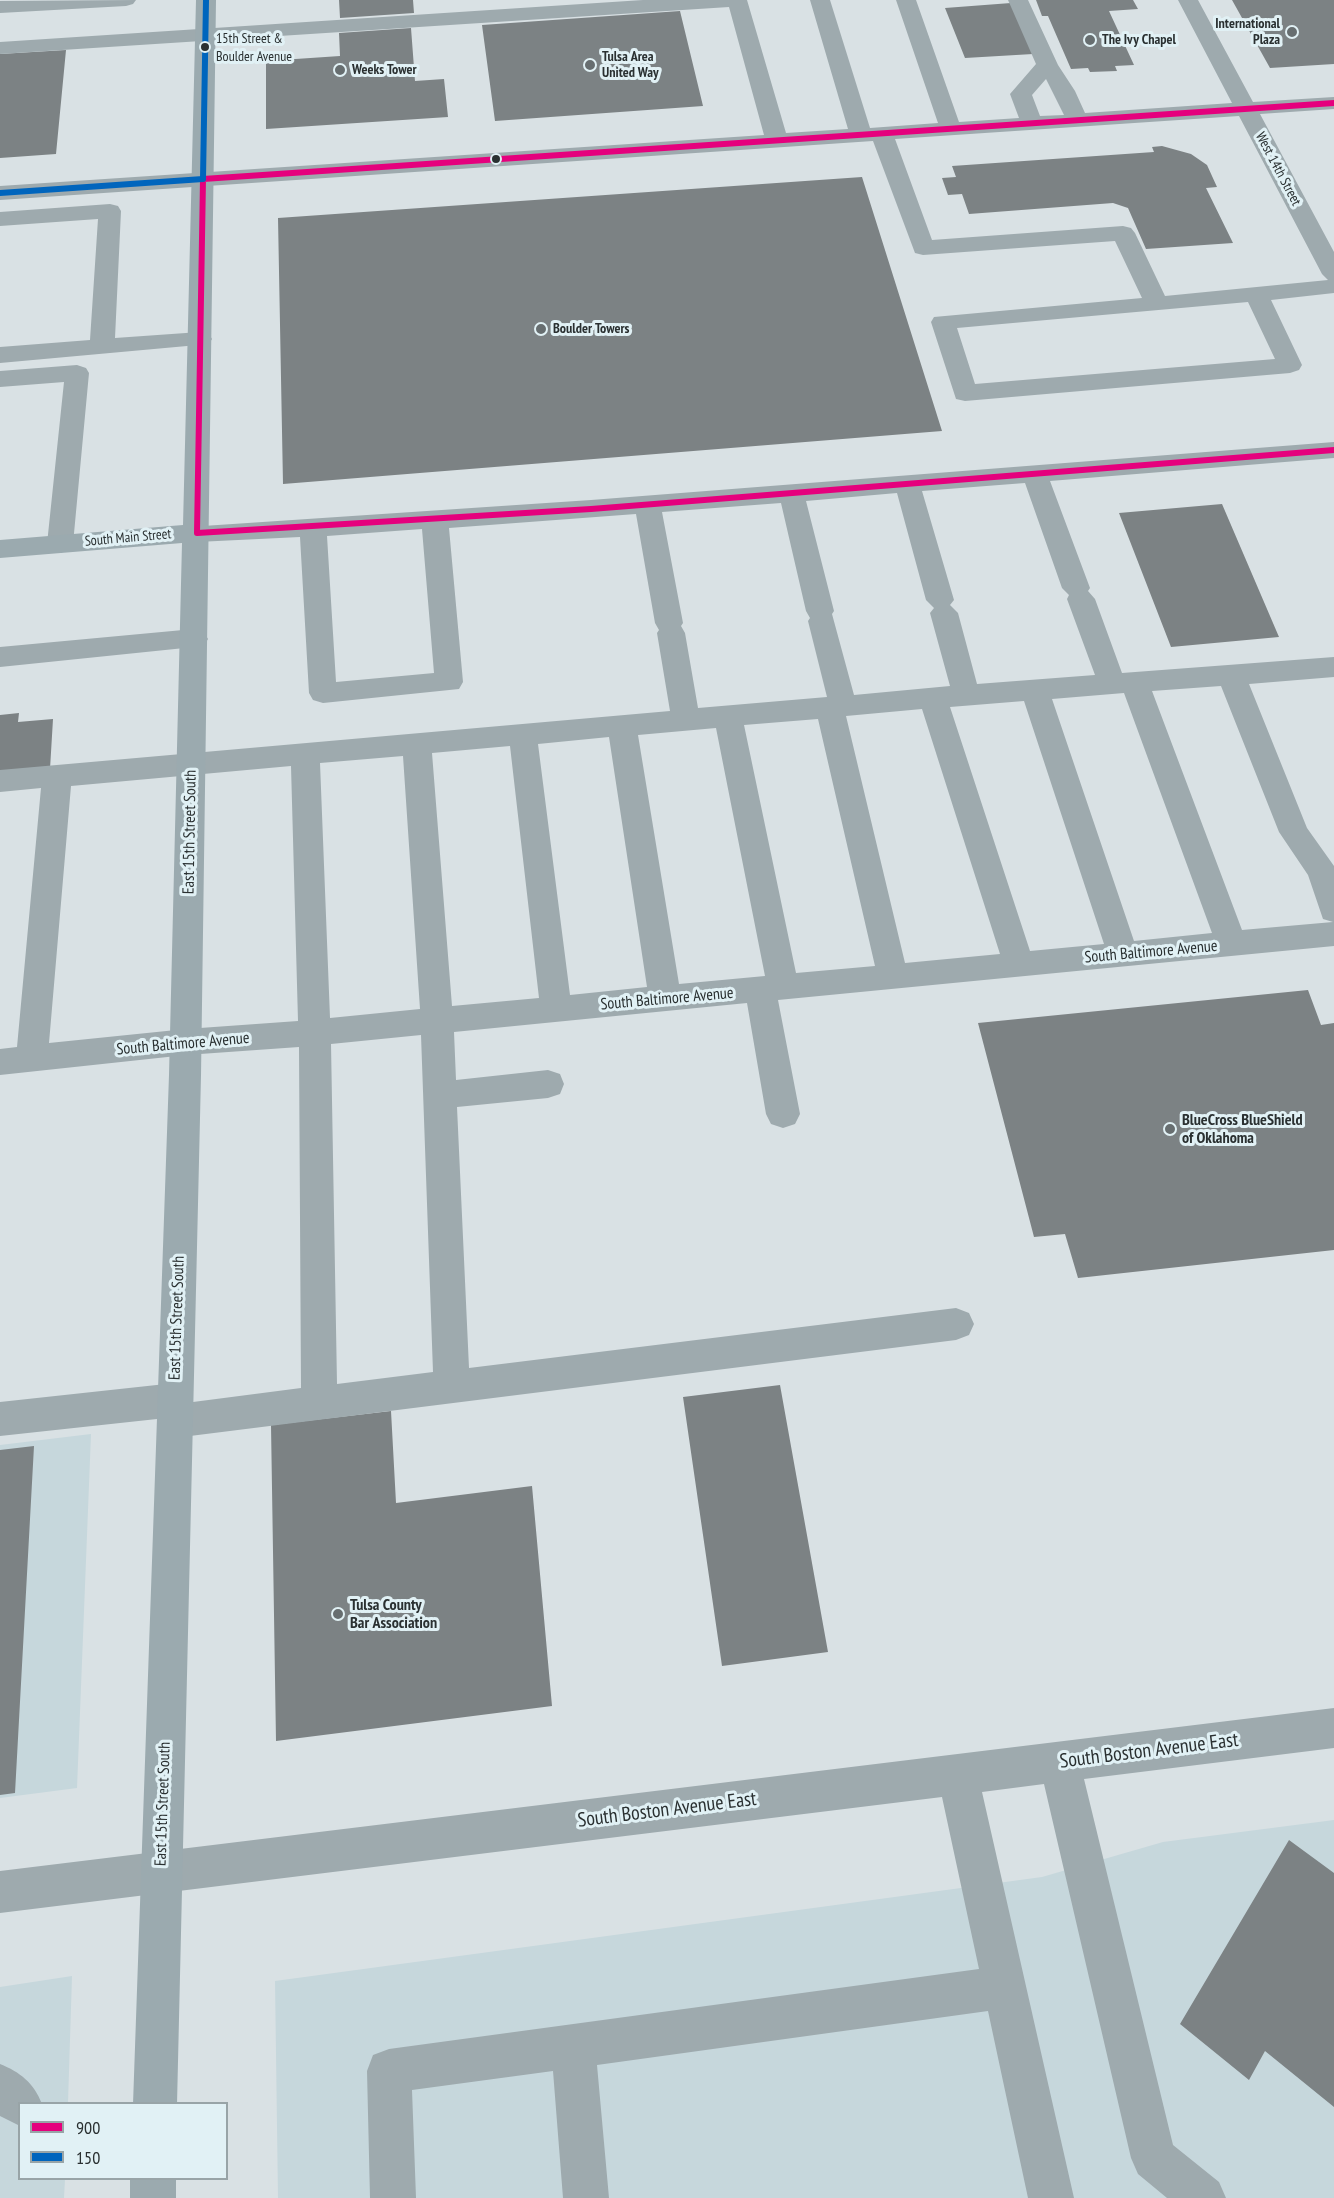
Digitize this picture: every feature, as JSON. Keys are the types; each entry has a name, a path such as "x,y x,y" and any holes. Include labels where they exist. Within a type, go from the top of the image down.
{"main road":[{"name":"East 15th Street South","path":"155,2102 186,1042 206,0"},
{"name":"South Main Street","path":"0,549 197,532"},
{"path":"153,2180 153,2198"}],"street":[{"path":"0,8 126,0"},
{"path":"0,48 205,34 289,19 496,8 737,0 777,141"},
{"path":"820,0 871,134 923,248 1123,233 1157,304"},
{"path":"906,0 951,129"},
{"path":"1018,0 1047,65 1064,91 1077,120"},
{"name":"West 14th Street","path":"1188,0 1334,274"},
{"path":"1032,124 1021,94 1047,65"},
{"path":"0,193 1334,103"},
{"path":"0,219 110,212 102,347"},
{"path":"1257,296 1290,365 965,393 943,322 1257,296 1334,286"},
{"path":"0,355 200,339"},
{"path":"0,379 78,373 60,544"},
{"name":"South Main Street","path":"197,532 435,521 1334,450"},
{"path":"1034,473 1079,594 1123,683 1232,944"},
{"path":"907,483 966,695"},
{"path":"791,492 821,616 837,706 893,977"},
{"path":"648,505 686,720"},
{"path":"314,528 323,693 449,682 435,521"},
{"path":"0,657 194,639"},
{"path":"0,781 966,695 1334,668"},
{"path":"1231,675 1294,832 1322,872 1334,910"},
{"path":"1035,690 1123,955"},
{"path":"933,698 1019,965"},
{"path":"728,716 772,989 783,1114"},
{"path":"622,726 665,999"},
{"path":"523,735 556,1009"},
{"path":"417,744 437,1020 452,1386"},
{"path":"305,754 314,1032 320,1403"},
{"path":"32,1058 57,776"},
{"name":"South Baltimore Avenue","path":"0,1062 186,1042 772,989 1334,934"},
{"path":"439,1095 548,1084"},
{"path":"0,1419 320,1403 956,1324"},
{"name":"South Boston Avenue East","path":"0,1892 1334,1728"},
{"path":"1059,1762 1154,2158 1203,2198"},
{"path":"958,1774 1051,2198"},
{"path":"393,2198 389,2071 1005,1987"},
{"path":"573,2046 586,2198"},
{"path":"0,2086 18,2102"}],"shaded area":[{"path":"91,1434 77,1788 0,1798 0,1445"},
{"path":"1334,1820 1334,2198 278,2198 275,1981 1042,1877 1163,1842"},
{"path":"72,1976 68,2102 18,2102 18,2180 65,2180 64,2198 0,2198 0,1987"}],"building":[{"path":"339,0 413,0 414,13 340,18"},
{"name":"The Ivy Chapel","path":"1036,0 1133,0 1138,9 1109,11 1134,65 1115,66 1117,71 1090,72 1088,68 1071,69 1048,16 1042,16"},
{"name":"International Plaza","path":"1232,0 1334,0 1334,64 1270,68"},
{"path":"1011,3 1033,54 965,58 945,8"},
{"name":"Tulsa Area United Way","path":"680,11 703,106 495,121 482,25"},
{"name":"Weeks Tower","path":"411,28 415,81 444,79 448,117 266,129 266,61 340,56 339,33"},
{"path":"66,50 56,154 0,158 0,54"},
{"path":"1162,146 1191,154 1207,165 1217,187 1206,188 1233,243 1146,249 1128,208 1113,203 969,214 962,194 948,195 942,178 956,177 952,166 1154,152 1152,147"},
{"path":"862,177 942,431 283,484 278,218"},
{"path":"1222,504 1279,637 1171,647 1119,513"},
{"path":"19,713 18,722 53,719 50,769 0,774 0,715"},
{"name":"BlueCross BlueShield of Oklahoma","path":"1308,990 1321,1025 1334,1023 1334,1250 1078,1278 1065,1234 1034,1237 978,1023"},
{"path":"780,1385 828,1652 722,1666 683,1397"},
{"path":"391,1411 396,1503 532,1486 552,1706 276,1741 271,1425"},
{"path":"34,1446 15,1793 0,1795 0,1450"},
{"path":"1289,1840 1334,1873 1334,2107 1265,2051 1249,2080 1180,2024"}],"transit line":[{"name":"150","path":"203,179 206,0"},
{"name":"900","path":"1334,103 203,179 197,533 591,509 1334,450"},
{"name":"150","path":"0,193 203,179"}],"place":[{"name":"International Plaza","path":"1292,32"},
{"name":"The Ivy Chapel","path":"1090,40"},
{"name":"15th Street & Boulder Avenue","path":"205,47"},
{"name":"Tulsa Area United Way","path":"590,65"},
{"name":"Weeks Tower","path":"340,70"},
{"name":"Boulder Towers","path":"541,329"},
{"name":"BlueCross BlueShield of Oklahoma","path":"1170,1129"},
{"name":"Tulsa County Bar Association","path":"338,1614"}]}
